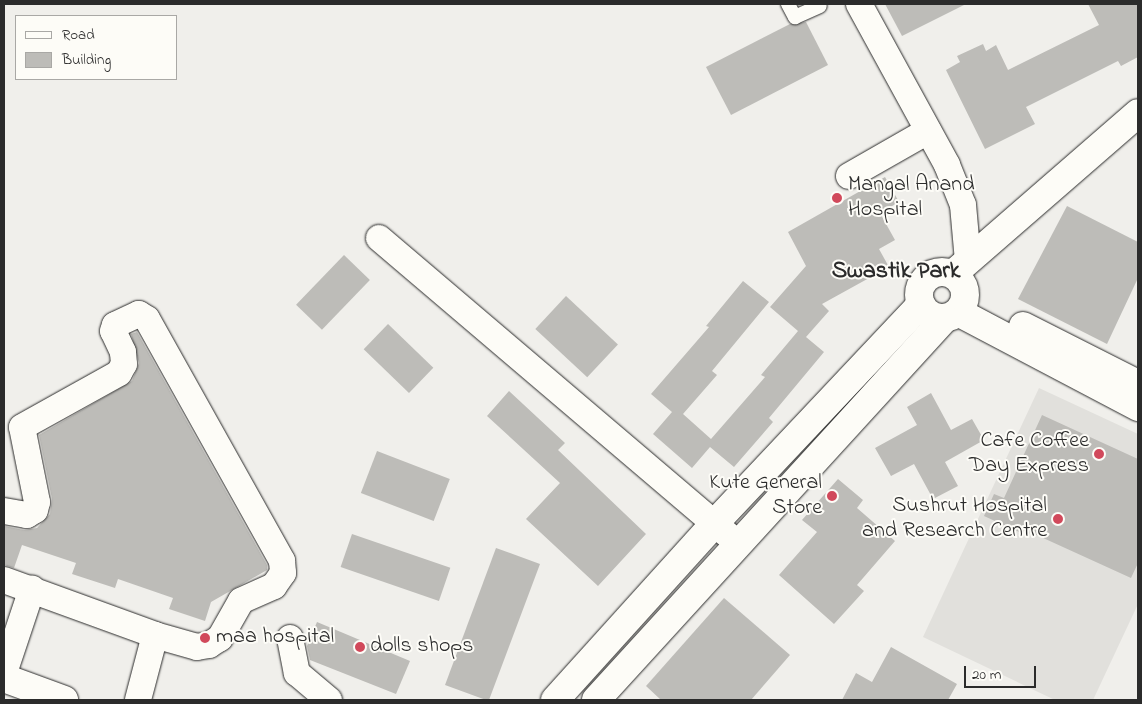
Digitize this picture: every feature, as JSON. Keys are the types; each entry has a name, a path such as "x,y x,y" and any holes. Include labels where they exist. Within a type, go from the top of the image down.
{"street":[{"path":"596,700 737,543 956,310 963,284 960,268 963,205 928,131 859,4"},
{"path":"1138,113 960,268 929,275 920,288 921,304 931,315 956,310 1067,359 1138,384"},
{"path":"850,176 928,131"},
{"path":"379,238 713,525 737,543"},
{"path":"554,700 713,525 921,304"},
{"path":"4,511 27,514 34,510 37,502 22,427 119,373 124,364 123,352 112,331 115,325 139,314 146,319 282,561 283,573 274,586 241,601 220,638 209,645 197,647 155,635 4,580"},
{"path":"1067,359 1138,407"},
{"path":"4,673 32,590"},
{"path":"633,613 655,634"},
{"path":"138,700 155,635"},
{"path":"290,638 296,673 329,700"},
{"path":"4,678 64,700"}],"lane":[{"path":"788,4 795,16 820,6"}],"shaded area":[{"name":"Sushrut Hospital and Research Centre","path":"1039,388 1138,434 1138,604 1093,700 1055,700 923,637"}],"building":[{"path":"885,4 966,4 902,36"},
{"path":"1088,4 1138,4 1138,57 1121,66 1118,61 1026,107 1035,124 985,149 946,70 960,62 957,56 983,44 986,51 996,45 1008,70 1099,25"},
{"path":"806,22 828,65 731,115 706,67 790,24"},
{"path":"885,177 899,202 880,213 895,240 879,249 889,267 822,304 829,311 806,337 824,352 769,418 773,422 734,467 710,447 692,468 653,434 672,412 651,394 709,327 706,326 743,281 769,302 712,371 717,375 683,414 711,439 765,377 761,375 798,331 770,307 806,266 788,232"},
{"path":"1067,206 1138,242 1138,278 1107,344 1018,299"},
{"path":"344,255 370,280 322,330 296,305"},
{"path":"566,296 618,344 587,377 535,329"},
{"path":"388,324 433,368 409,393 364,349"},
{"path":"137,332 267,565 267,570 211,602 205,621 169,609 173,598 118,579 115,588 72,574 76,563 22,545 14,568 4,565 4,526 24,530 37,528 50,514 52,499 39,435 132,381 139,363 131,334"},
{"path":"509,391 565,443 558,450 646,534 598,586 526,519 560,483 487,416"},
{"path":"931,393 951,430 972,419 984,440 945,462 958,486 933,499 914,464 891,476 875,448 917,425 907,407"},
{"path":"1042,415 1138,459 1138,563 1131,578 1030,532 1028,536 984,516 994,494 1004,498"},
{"path":"377,451 450,479 434,521 361,493"},
{"path":"838,479 863,500 857,508 895,541 857,585 864,591 834,624 779,575 817,532 802,520"},
{"path":"352,534 450,568 439,601 341,567"},
{"path":"496,548 540,564 489,700 486,700 445,685"},
{"path":"724,598 790,655 751,700 661,700 646,686"},
{"path":"317,622 410,661 396,694 310,660 307,646"},
{"path":"891,647 957,684 948,700 842,700 856,673 872,682"}],"place":[{"name":"Mangal Anand Hospital","path":"837,198"},
{"name":"Cafe Coffee Day Express","path":"1099,454"},
{"name":"Kute General Store","path":"832,496"},
{"name":"Sushrut Hospital and Research Centre","path":"1058,519"},
{"name":"maa hospital","path":"205,638"},
{"name":"dolls shops","path":"360,647"}],"district":[{"name":"Swastik Park","path":"896,272"}]}
